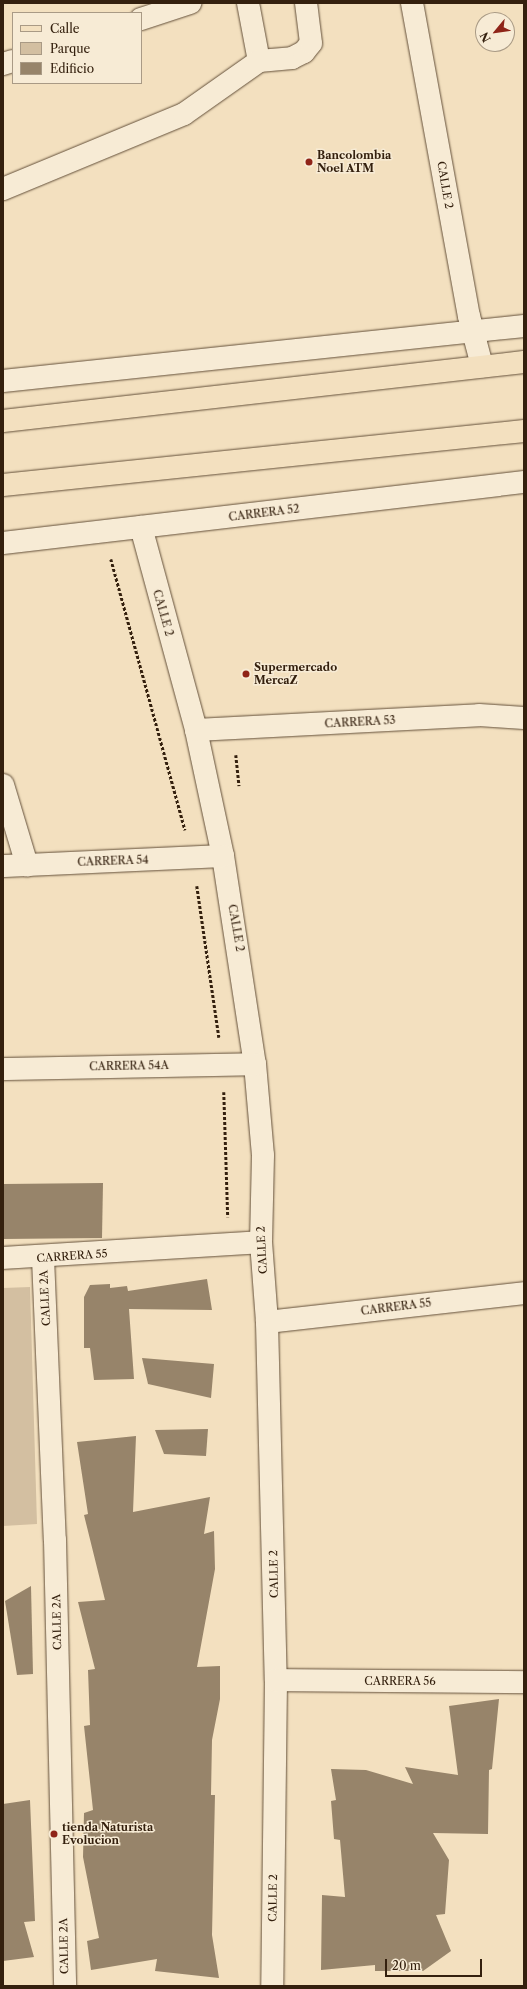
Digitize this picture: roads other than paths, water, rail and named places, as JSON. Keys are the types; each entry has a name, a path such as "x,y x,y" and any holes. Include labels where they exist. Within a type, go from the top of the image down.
{"main road":[{"path":"3,421 524,362"},
{"path":"3,486 524,431"}],"street":[{"path":"142,19 190,3"},
{"path":"248,3 259,61"},
{"path":"3,189 184,114 259,61 292,58 304,52 311,42 306,3"},
{"name":"CALLE 2","path":"412,3 472,332 482,366"},
{"path":"3,381 524,326"},
{"name":"CARRERA 52","path":"3,543 524,482"},
{"name":"CALLE 2","path":"141,527 196,730 223,856 255,1064 263,1156 260,1242 267,1322 276,1680 272,1986"},
{"name":"CARRERA 53","path":"196,730 479,715 524,718"},
{"path":"3,785 27,865"},
{"name":"CARRERA 54","path":"3,866 223,856"},
{"name":"CARRERA 54A","path":"3,1069 255,1064"},
{"name":"CARRERA 55","path":"3,1258 43,1258 260,1242"},
{"name":"CALLE 2A","path":"43,1258 55,1540 65,1986"},
{"name":"CARRERA 55","path":"267,1322 524,1292"},
{"name":"CARRERA 56","path":"276,1680 524,1682"}],"place":[{"name":"Bancolombia Noel ATM","path":"309,162"},
{"name":"Supermercado MercaZ","path":"246,674"},
{"name":"tienda Naturista Evolucion","path":"54,1834"}]}
